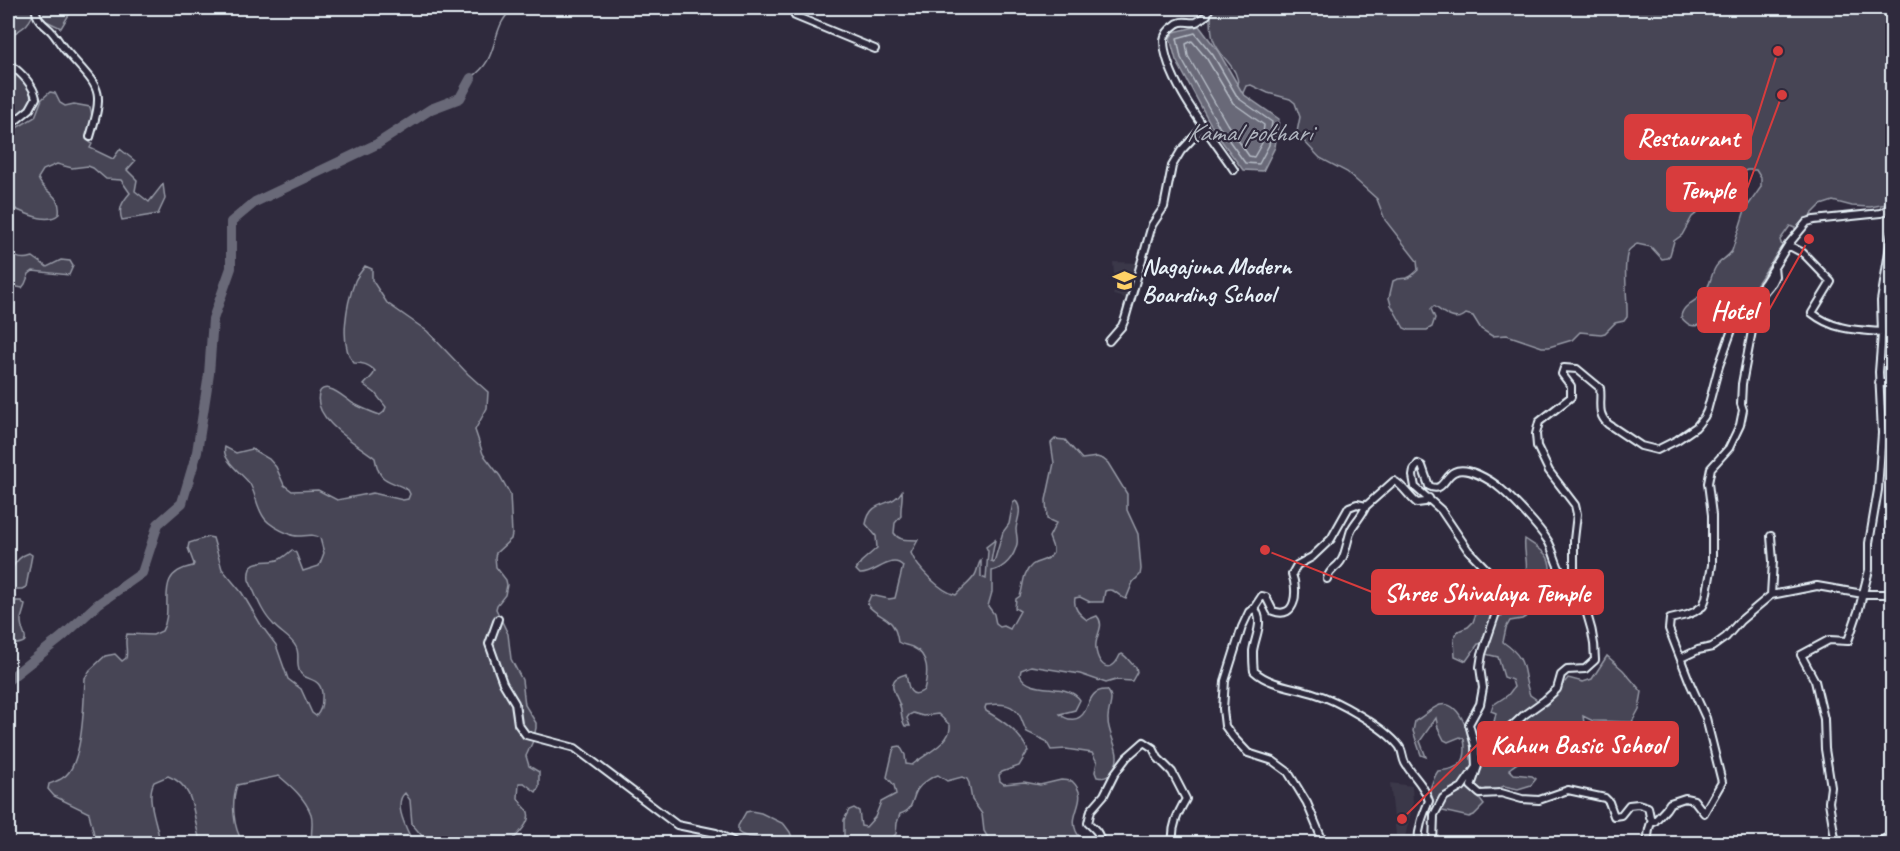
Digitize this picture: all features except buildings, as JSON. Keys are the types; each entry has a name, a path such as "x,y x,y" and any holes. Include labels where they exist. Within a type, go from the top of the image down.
{"street":[{"path":"36,8 35,13 43,24 92,80 97,89 98,111 90,138"},
{"path":"1209,8 1207,15 1199,21 1184,21 1175,24 1164,39 1167,59 1189,106 1234,170"},
{"path":"795,16 875,49"},
{"path":"8,63 25,79 36,98 30,109 8,127"},
{"path":"1109,341 1125,319 1152,225 1164,207 1172,166 1181,151 1204,126"},
{"path":"1574,582 1577,514 1575,505 1549,471 1537,446 1536,434 1539,422 1570,397 1571,386 1562,374 1564,368 1577,369 1600,388 1599,410 1608,424 1647,449 1661,449 1696,427 1704,417 1733,327 1788,245 1807,222 1881,213 1893,207"},
{"path":"1836,843 1829,802 1831,787 1825,749 1824,719 1815,681 1801,655 1829,640 1848,641 1869,570 1869,543 1878,490 1882,433 1879,383 1881,301 1893,233"},
{"path":"1788,245 1803,253 1831,282 1812,313 1823,322 1836,327 1882,332"},
{"path":"1476,768 1475,746 1469,724 1480,704 1483,688 1480,667 1497,610 1496,585 1494,577 1468,550 1441,510 1419,491 1413,482 1414,470 1418,464 1422,466 1429,486 1435,488 1444,483 1453,472 1459,470 1487,478 1502,490 1540,531 1553,551 1559,570 1565,578 1574,582 1582,594 1581,599 1590,618 1595,647 1595,660 1585,669 1567,670 1560,675 1557,689 1524,715 1485,753 1471,786 1480,794 1501,794 1539,800 1568,790 1605,798 1614,816 1621,815 1629,805 1638,804 1648,807 1650,817 1654,822 1670,803 1685,798 1694,800 1704,813 1708,807 1722,782 1707,723 1669,629 1670,619 1694,612 1703,606 1706,598 1712,565 1712,515 1708,483 1711,468 1729,448 1740,424 1743,410 1742,384 1755,315 1763,293 1775,276 1774,266"},
{"path":"1879,383 1893,383"},
{"path":"1882,433 1893,433"},
{"path":"1327,579 1329,571 1342,560 1350,532 1361,518 1365,506 1394,481 1418,503 1425,502 1429,498"},
{"path":"1324,843 1307,803 1288,772 1274,761 1248,753 1225,726 1223,709 1225,681 1249,612 1262,596 1266,597 1273,611 1285,612 1289,609 1296,596 1296,585 1292,574 1297,565 1312,557 1331,539 1349,507 1357,504 1365,506"},
{"path":"1771,595 1772,536"},
{"path":"1681,658 1698,650 1712,647 1771,595 1817,586 1863,594 1893,594"},
{"path":"1254,608 1259,616 1253,651 1254,671 1259,676 1316,694 1352,712 1387,733 1401,748 1405,762 1426,790 1429,801 1423,815 1418,843"},
{"path":"498,619 489,644 503,683 515,703 518,724 526,735 575,748 677,825 716,833 738,843"},
{"path":"1433,843 1434,815 1443,798 1462,787 1476,768 1491,739 1497,740"},
{"path":"1100,843 1096,831 1088,823 1091,810 1104,795 1115,773 1127,757 1144,742 1154,748 1158,758 1172,772 1186,799 1176,816 1173,843"},
{"path":"1647,843 1648,829 1652,819"},
{"path":"1875,843 1893,835"}],"shaded area":[{"path":"8,8 34,8 28,23 8,37"},
{"path":"40,8 73,8 61,28 40,18"},
{"path":"1217,8 1892,8 1892,203 1870,207 1852,206 1833,201 1821,205 1797,229 1790,226 1780,240 1782,246 1729,326 1714,318 1694,326 1681,317 1686,307 1706,291 1715,267 1732,251 1745,210 1761,187 1761,178 1756,170 1747,170 1729,178 1723,197 1692,217 1682,235 1674,241 1667,258 1662,259 1651,247 1637,244 1629,250 1626,272 1627,317 1624,321 1615,323 1605,333 1580,332 1572,340 1542,347 1507,335 1492,336 1481,329 1473,316 1466,314 1458,318 1453,317 1434,306 1431,309 1435,318 1432,327 1427,330 1409,330 1404,328 1389,298 1393,281 1407,278 1418,270 1417,261 1385,220 1377,199 1347,172 1320,158 1300,137 1297,132 1300,117 1295,103 1290,99 1251,85 1246,86 1242,95 1238,91 1236,75 1213,39 1211,14"},
{"path":"8,60 30,90 31,102 8,121"},
{"path":"50,92 55,93 60,103 65,106 74,104 90,107 91,123 86,139 92,144 90,148 113,159 120,149 135,161 127,170 137,180 135,191 149,202 163,184 165,199 158,214 122,220 121,206 130,193 121,180 106,179 88,166 72,168 57,164 43,170 38,178 58,202 59,214 48,219 41,218 8,206 8,133 35,117 42,99"},
{"path":"8,251 20,258 33,257 47,267 61,260 70,261 73,266 69,275 33,271 22,288 8,285"},
{"name":"Nagajuna Modern Boarding School","path":"1113,262 1138,263 1128,299 1113,295 1115,288"},
{"path":"365,266 372,269 372,280 387,303 427,331 488,392 487,408 475,430 483,454 510,494 512,534 511,539 496,553 495,557 496,567 507,585 505,595 496,609 508,634 511,659 522,680 525,705 536,723 533,741 526,756 529,766 539,772 539,787 536,792 524,783 519,783 518,798 529,814 528,819 510,843 428,843 412,824 410,800 405,793 401,798 400,810 413,843 312,843 312,817 308,808 297,793 279,776 237,785 234,815 243,843 201,843 189,796 178,781 168,776 154,782 151,796 160,843 96,843 89,813 54,796 48,789 49,784 65,776 74,763 82,727 85,678 105,656 115,654 122,661 126,658 127,634 153,635 162,631 166,622 168,584 172,576 194,564 188,548 189,543 208,537 213,538 222,569 242,593 276,645 288,679 301,689 312,713 316,716 320,711 322,691 320,686 301,674 296,647 265,614 249,580 249,572 255,564 276,561 292,550 296,553 303,571 319,566 324,553 320,538 312,535 293,536 267,521 260,511 250,484 226,457 225,447 236,453 252,449 269,459 276,467 284,485 292,491 318,490 337,500 373,493 403,500 408,499 410,494 408,490 382,477 375,458 338,431 329,422 319,404 320,392 326,388 380,415 386,407 375,393 364,385 375,371 365,364 354,363 346,346 349,300 355,281"},
{"path":"1055,439 1065,440 1082,459 1097,457 1103,459 1108,463 1127,494 1127,510 1138,534 1140,575 1133,582 1126,599 1108,590 1105,591 1103,602 1090,602 1080,597 1075,598 1075,605 1077,611 1087,620 1097,616 1099,619 1096,649 1097,656 1103,665 1111,666 1122,654 1136,667 1137,672 1132,681 1116,680 1106,683 1080,674 1031,666 1021,670 1020,675 1032,685 1074,694 1080,700 1075,710 1060,714 1069,719 1080,717 1098,691 1107,690 1111,697 1109,727 1117,754 1115,767 1107,776 1097,777 1095,772 1097,762 1092,753 1066,749 1051,750 1046,741 1027,732 1015,709 997,704 986,705 985,708 1016,733 1028,751 1019,766 999,775 1000,781 1004,784 1024,782 1040,785 1061,780 1072,781 1080,794 1074,824 1084,843 991,843 984,831 982,814 972,800 967,779 962,777 947,781 938,775 926,781 917,790 908,810 900,814 896,834 886,843 844,843 844,820 849,810 854,808 859,811 861,826 866,827 875,817 881,802 896,794 894,785 887,777 895,747 900,746 905,755 906,764 912,765 942,743 950,725 938,714 923,716 913,713 907,718 910,726 905,726 902,719 893,683 906,674 912,693 919,693 924,690 926,666 918,650 898,642 890,622 867,604 871,595 895,598 903,566 893,562 866,573 860,574 856,570 861,562 877,548 876,536 866,524 872,510 893,500 902,491 901,516 895,523 894,533 902,539 918,540 911,553 918,565 943,589 956,595 973,578 981,560 981,577 986,579 988,551 986,547 995,540 991,561 994,562 1003,532 1009,524 1013,503 1016,501 1019,511 1016,529 1017,544 1008,561 992,571 992,592 988,606 994,614 996,624 1010,629 1020,611 1015,608 1016,599 1020,596 1026,572 1032,565 1048,558 1053,553 1049,537 1056,523 1047,519 1046,500 1054,463 1051,443"},
{"path":"1525,539 1541,550 1548,559 1550,572 1548,587 1543,606 1522,619 1510,621 1503,642 1521,660 1530,695 1546,706 1568,678 1583,682 1592,679 1607,656 1642,692 1639,709 1632,722 1593,721 1583,716 1584,723 1579,731 1586,745 1583,760 1579,759 1571,745 1563,740 1554,742 1544,754 1525,758 1509,769 1514,774 1532,776 1536,779 1531,785 1518,789 1504,786 1496,790 1486,789 1478,797 1484,805 1474,815 1469,817 1425,807 1435,775 1438,771 1461,763 1464,759 1465,747 1464,739 1460,737 1448,742 1444,740 1436,718 1420,741 1426,757 1421,755 1413,731 1415,721 1437,706 1448,705 1454,708 1464,723 1474,757 1503,741 1500,732 1492,731 1496,713 1491,711 1493,705 1508,695 1514,687 1512,680 1504,677 1498,657 1485,654 1488,646 1486,643 1478,644 1466,661 1455,656 1454,638 1458,631 1473,622 1477,611 1485,612 1481,602 1484,594 1491,591 1494,608 1500,616 1506,615 1527,601 1524,578 1526,573"},
{"path":"29,553 32,555 26,587 8,589 12,568 19,559"},
{"path":"16,601 21,601 25,605 21,625 25,641 8,645 8,612"},
{"path":"1390,783 1412,786 1413,803 1405,837 1396,835"},
{"path":"746,812 761,813 784,824 794,843 766,843 759,838 742,835 738,832 738,826"}],"water":[{"name":"Kamal pokhari","path":"1199,26 1218,51 1243,94 1279,119 1275,147 1263,171 1243,170 1215,132 1176,60 1170,38 1174,32"}],"waterway":[{"path":"471,78 488,60 501,24 512,8"},
{"path":"8,680 62,637 98,604 142,573 158,524 182,503 197,452 209,374 213,319 231,268 231,222 255,202 377,144 431,109 460,98 471,78"}],"place":[{"name":"Restaurant","path":"1778,51"},
{"name":"Temple","path":"1782,95"},
{"name":"Hotel","path":"1809,239"},
{"name":"Nagajuna Modern Boarding School","path":"1124,280"},
{"name":"Shree Shivalaya Temple","path":"1265,550"},
{"name":"Kahun Basic School","path":"1402,819"}]}
